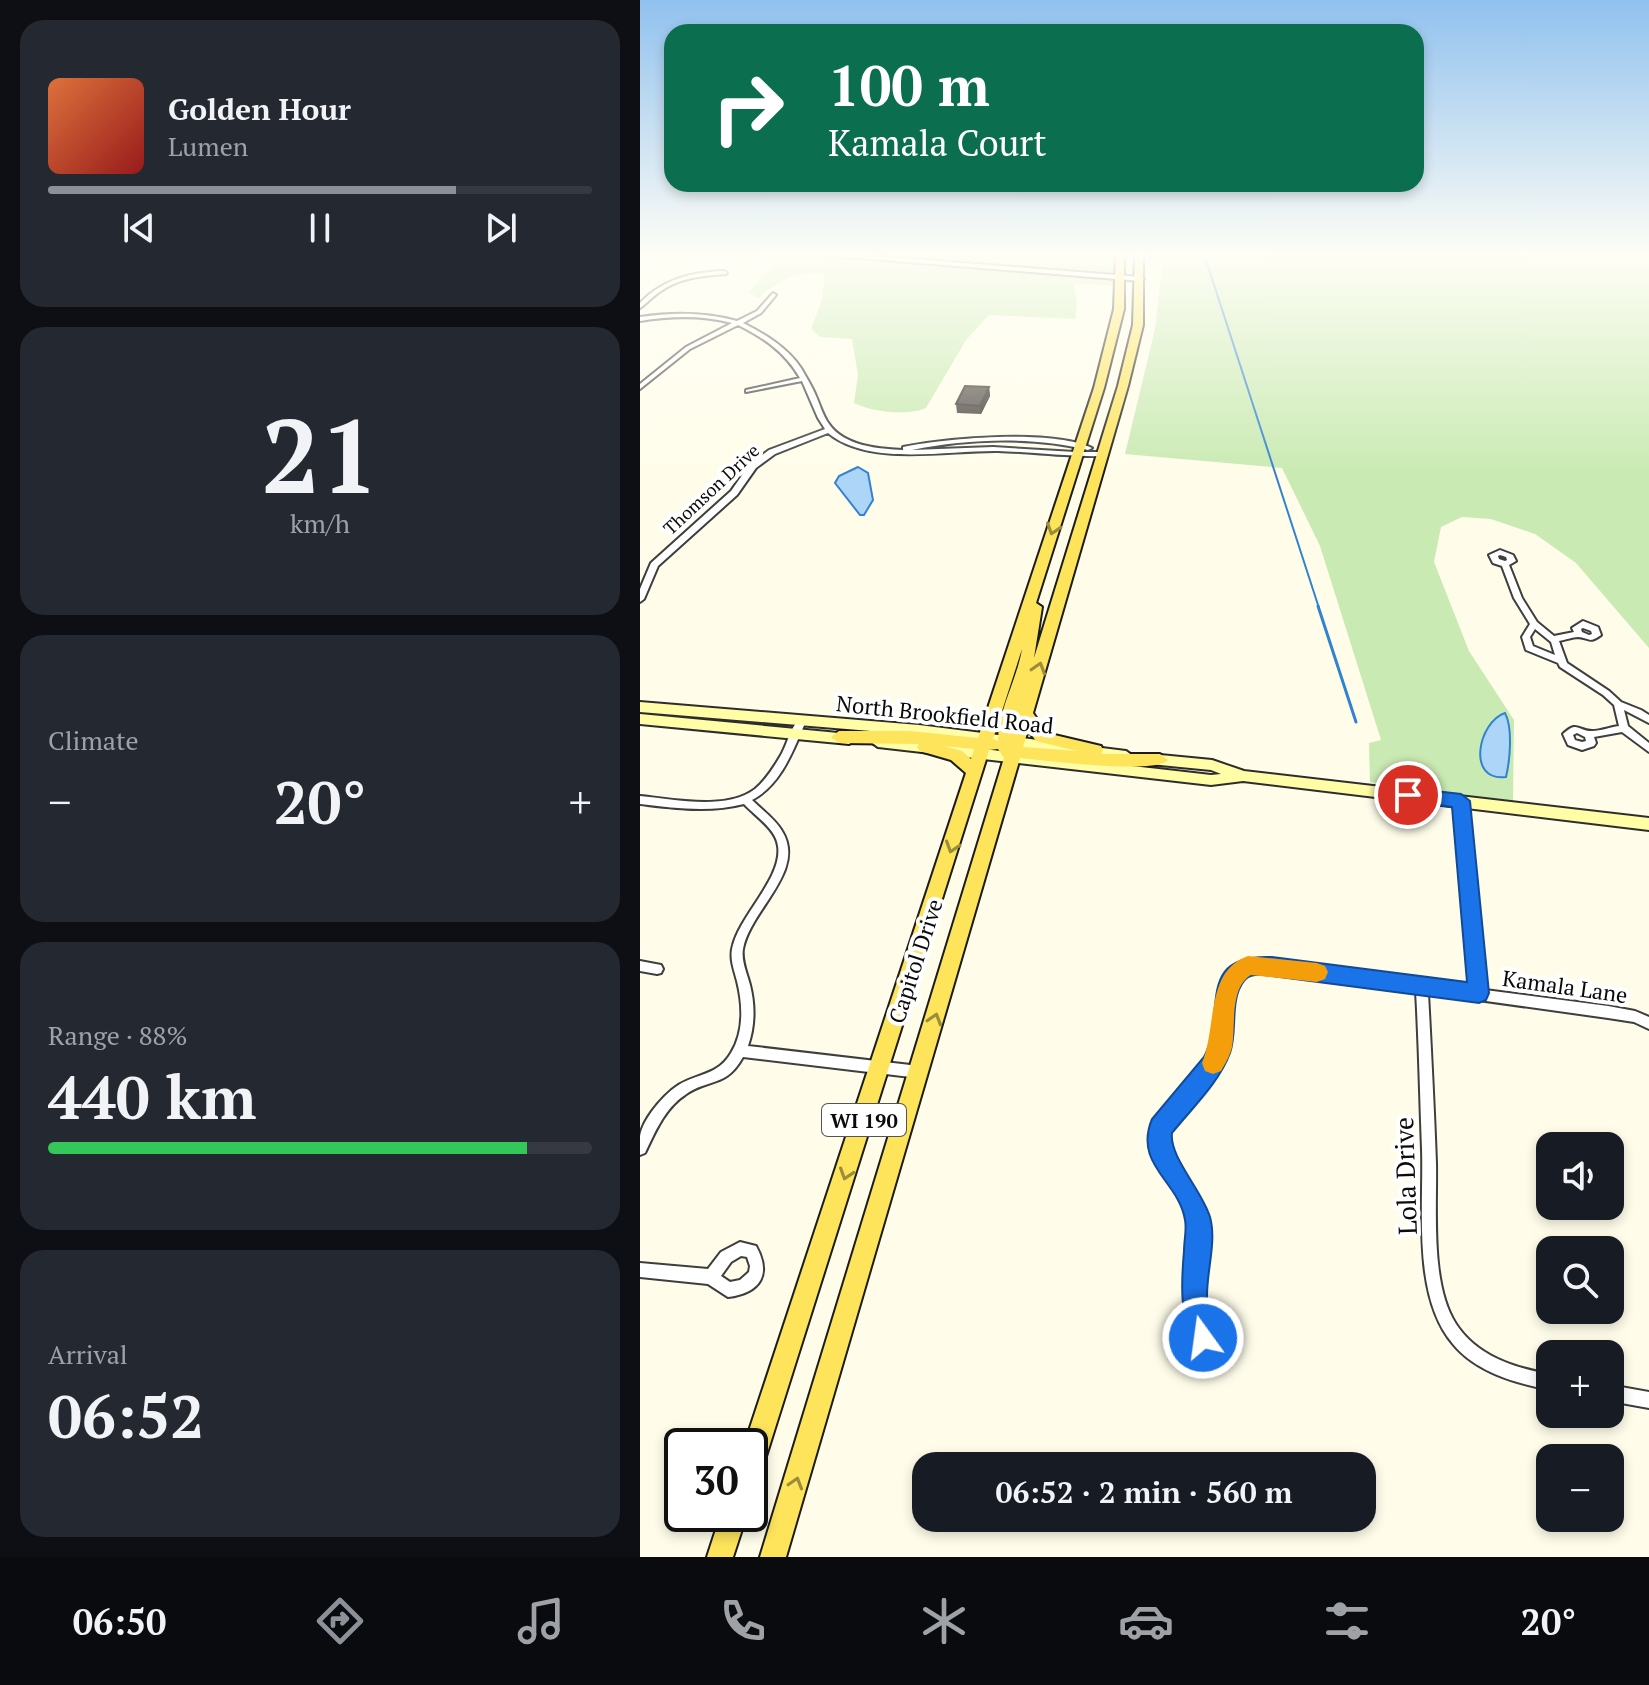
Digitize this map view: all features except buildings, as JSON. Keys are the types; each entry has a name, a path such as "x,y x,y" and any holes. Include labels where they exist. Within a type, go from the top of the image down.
{"main road":[{"name":"Capitol Drive","path":"773,1557 981,862 1010,748 1025,713 1064,588 1088,452 1115,327"},
{"name":"Capitol Drive","path":"763,1428 1037,581 1136,336 1137,327"},
{"path":"1088,452 1095,444 1107,384 1106,364"},
{"path":"1010,748 1035,621 1037,581"},
{"path":"1025,713 1041,737 1116,755"},
{"path":"839,737 910,737 982,752"},
{"path":"925,747 956,755 1010,748 1118,761 1160,760"},
{"path":"720,1557 728,1532"}],"street":[{"path":"640,387 688,348 732,327"},
{"path":"748,327 778,347 804,379 821,421 829,430 859,445 914,454 990,445 1088,452"},
{"path":"748,391 804,379"},
{"name":"Thomson Drive","path":"640,599 654,565 734,493 753,466 772,452 829,430"},
{"path":"1505,564 1518,598 1534,624 1553,639 1561,661"},
{"path":"1534,624 1526,637 1529,648 1561,661 1618,704 1649,720"},
{"path":"1553,639 1579,634"},
{"path":"1618,704 1624,728 1649,748"},
{"name":"North Brookfield Road","path":"640,707 982,752"},
{"name":"North Brookfield Road","path":"640,719 799,727 839,737 925,747"},
{"path":"640,800 719,807 747,801 771,781 799,727"},
{"path":"1589,735 1624,728"},
{"name":"North Brookfield Road","path":"1010,748 1212,765 1243,776 1649,824"},
{"name":"North Brookfield Road","path":"1010,748 1211,780 1243,776"},
{"path":"640,1148 665,1104 683,1089 727,1069 739,1051 748,1022 747,1002 736,955 739,942 777,874 784,845 777,831 747,801"},
{"path":"1461,801 1479,993"},
{"name":"Kamala Lane","path":"1203,1338 1193,1301 1198,1221 1190,1198 1162,1156 1159,1142 1161,1128 1212,1065 1220,1050 1227,991 1237,972 1248,965 1272,966 1621,1014 1649,1023"},
{"path":"640,966 657,969"},
{"name":"Lola Drive","path":"1422,987 1438,1296 1450,1328 1472,1353 1504,1370 1536,1378"},
{"path":"739,1051 919,1072"},
{"path":"640,1270 711,1277"},
{"path":"1624,1396 1649,1400"}],"green space":[{"path":"978,327 966,340 926,408 909,412 870,409 854,403 858,375 852,339 820,337 811,329"},
{"path":"1649,327 1649,648 1576,563 1535,534 1491,519 1462,517 1441,527 1434,562 1469,651 1514,720 1513,803 1370,782 1369,743 1381,740 1320,546 1282,468 1125,454 1155,329"}],"water":[{"path":"858,467 868,473 873,500 864,515 860,515 835,483 839,476"},
{"path":"1505,713 1510,735 1506,777 1493,776 1485,770 1480,750 1488,728"}],"waterway":[{"path":"1228,327 1319,608"},
{"path":"1318,606 1356,722"}],"slow traffic":[{"path":"1213,1063 1220,1050 1227,991 1237,972 1248,965 1317,972"}],"route":[{"path":"1203,1338 1193,1301 1198,1221 1190,1198 1162,1156 1159,1142 1161,1128 1212,1065 1220,1050 1227,991 1237,972 1248,965 1272,966 1479,993 1461,801 1408,795"}]}
